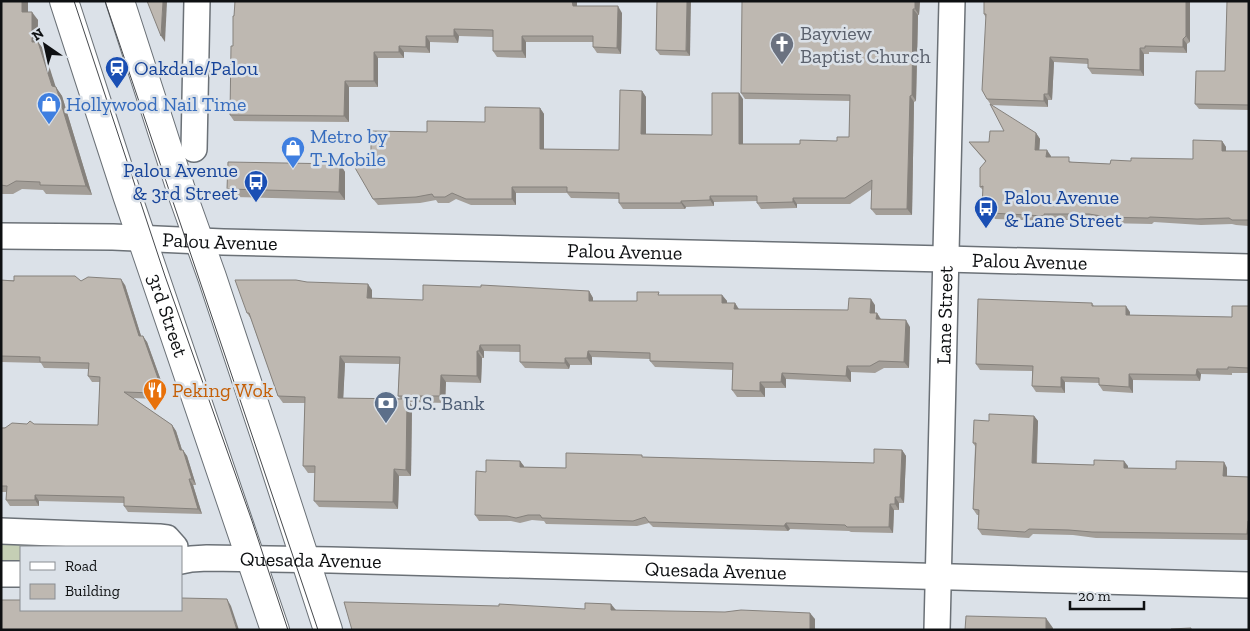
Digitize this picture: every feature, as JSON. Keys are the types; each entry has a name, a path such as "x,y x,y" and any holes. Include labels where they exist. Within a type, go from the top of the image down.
{"main road":[{"name":"3rd Street","path":"64,1 127,195 275,630"},
{"path":"120,1 182,196 199,241 328,630"}],"street":[{"path":"194,149 197,1"},
{"name":"Lane Street","path":"937,630 952,1"},
{"name":"Palou Avenue","path":"1,236 1249,268"},
{"path":"1,531 159,536 167,538 173,546"},
{"name":"Quesada Avenue","path":"182,561 199,558 306,560 1249,585"},
{"path":"1,574 20,574"}],"green space":[{"path":"1,541 134,546 20,546 20,564 1,563"}],"building":[{"path":"1,1 22,1 22,12 32,12 32,42 38,42 52,86 56,87 86,186 40,185 40,182 16,181 7,186 1,185"},
{"path":"147,1 163,1 161,36"},
{"path":"235,1 572,1 573,6 618,6 617,48 593,47 593,36 522,36 522,51 493,51 493,30 454,29 454,36 426,36 426,47 399,46 399,52 374,52 374,81 345,81 344,116 230,115 231,46 233,46"},
{"path":"657,1 687,1 686,51 656,50"},
{"path":"742,1 915,1 915,9 913,9 912,95 910,96 907,209 871,209 872,180 845,198 793,198 793,202 757,203 757,196 710,196 710,200 681,201 681,203 619,203 619,193 567,192 567,187 512,187 512,199 466,199 452,193 445,197 434,197 432,194 416,197 373,199 354,166 371,167 371,131 427,132 427,121 485,122 485,107 540,108 540,149 619,150 620,90 642,91 641,134 712,135 712,93 739,93 739,144 800,144 800,140 837,141 837,137 849,137 850,95 741,93"},
{"path":"984,1 1186,1 1186,36 1183,39 1183,47 1145,46 1145,48 1140,48 1140,70 1088,68 1088,59 1050,57 1048,94 1044,94 1044,101 987,99 982,90 986,14 984,14"},
{"path":"1227,1 1249,1 1249,105 1195,104 1196,71 1225,71"},
{"path":"990,104 1036,133 1035,150 1047,150 1046,157 1069,157 1069,162 1110,164 1111,160 1131,161 1131,158 1193,159 1193,140 1222,141 1222,151 1249,151 1249,220 1232,220 1229,218 1100,217 1089,214 1044,214 1044,216 991,213 991,209 982,208 983,186 980,187 980,168 986,161 969,142 989,142 990,131 1004,131"},
{"path":"228,162 340,164 339,192 227,189"},
{"path":"14,276 75,276 81,281 88,277 121,279 139,336 143,336 160,384 154,393 124,392 172,425 180,450 183,450 192,479 189,479 198,509 124,506 124,497 35,495 35,500 6,500 7,486 1,486 1,428 5,428 12,423 27,424 30,421 34,424 98,425 100,377 88,376 89,363 40,362 40,357 1,356 1,280 14,281"},
{"path":"235,280 296,280 368,284 367,298 423,300 423,285 481,287 481,285 589,291 589,301 637,301 637,292 659,292 658,295 722,295 722,303 735,303 734,309 848,310 849,298 871,299 870,313 877,313 876,319 906,320 904,362 879,361 870,366 847,366 846,376 782,373 781,382 760,382 760,391 732,390 733,363 650,361 650,353 588,351 587,358 565,358 565,363 520,362 520,345 480,345 479,351 477,351 477,376 441,375 440,396 398,396 400,357 340,356 338,398 407,399 406,470 394,469 393,502 314,501 315,466 303,466 305,397 278,396 249,313 247,313"},
{"path":"978,299 1092,303 1092,306 1126,306 1126,315 1232,317 1232,306 1249,306 1249,368 1197,369 1196,375 1129,374 1129,387 1099,385 1099,378 1061,377 1061,387 1032,386 1033,366 976,364"},
{"path":"989,414 1034,416 1032,463 1094,465 1094,460 1124,461 1124,468 1176,469 1176,461 1224,462 1223,476 1249,477 1249,521 1247,534 1092,532 1029,529 1025,532 978,529 979,510 973,509 976,443 973,443 974,420 989,421"},
{"path":"874,449 902,450 900,497 895,497 895,504 890,504 889,527 847,527 845,525 786,523 784,526 649,522 645,517 633,521 542,518 540,515 516,518 475,515 476,471 486,472 486,460 520,461 520,467 566,468 566,453 642,455 642,457 874,463"},
{"path":"182,598 227,599 237,630 1,630 1,600 20,600 20,611 182,611"},
{"path":"344,602 499,606 499,604 585,609 585,603 611,604 611,610 725,612 741,610 810,613 810,629 832,630 352,630"},
{"path":"966,616 1046,618 1046,630 965,630"},
{"path":"1191,628 1191,630 1171,630 1171,629"}],"tram line":[{"path":"74,1 165,276 252,521 288,630"},
{"path":"105,1 318,630"}],"place":[{"name":"Bayview Baptist Church","path":"782,65"},
{"name":"Oakdale/Palou","path":"117,89"},
{"name":"Hollywood Nail Time","path":"49,125"},
{"name":"Metro by T-Mobile","path":"293,169"},
{"name":"Palou Avenue & 3rd Street","path":"256,203"},
{"name":"Palou Avenue & Lane Street","path":"986,229"},
{"name":"Peking Wok","path":"155,411"},
{"name":"U.S. Bank","path":"386,424"}]}
